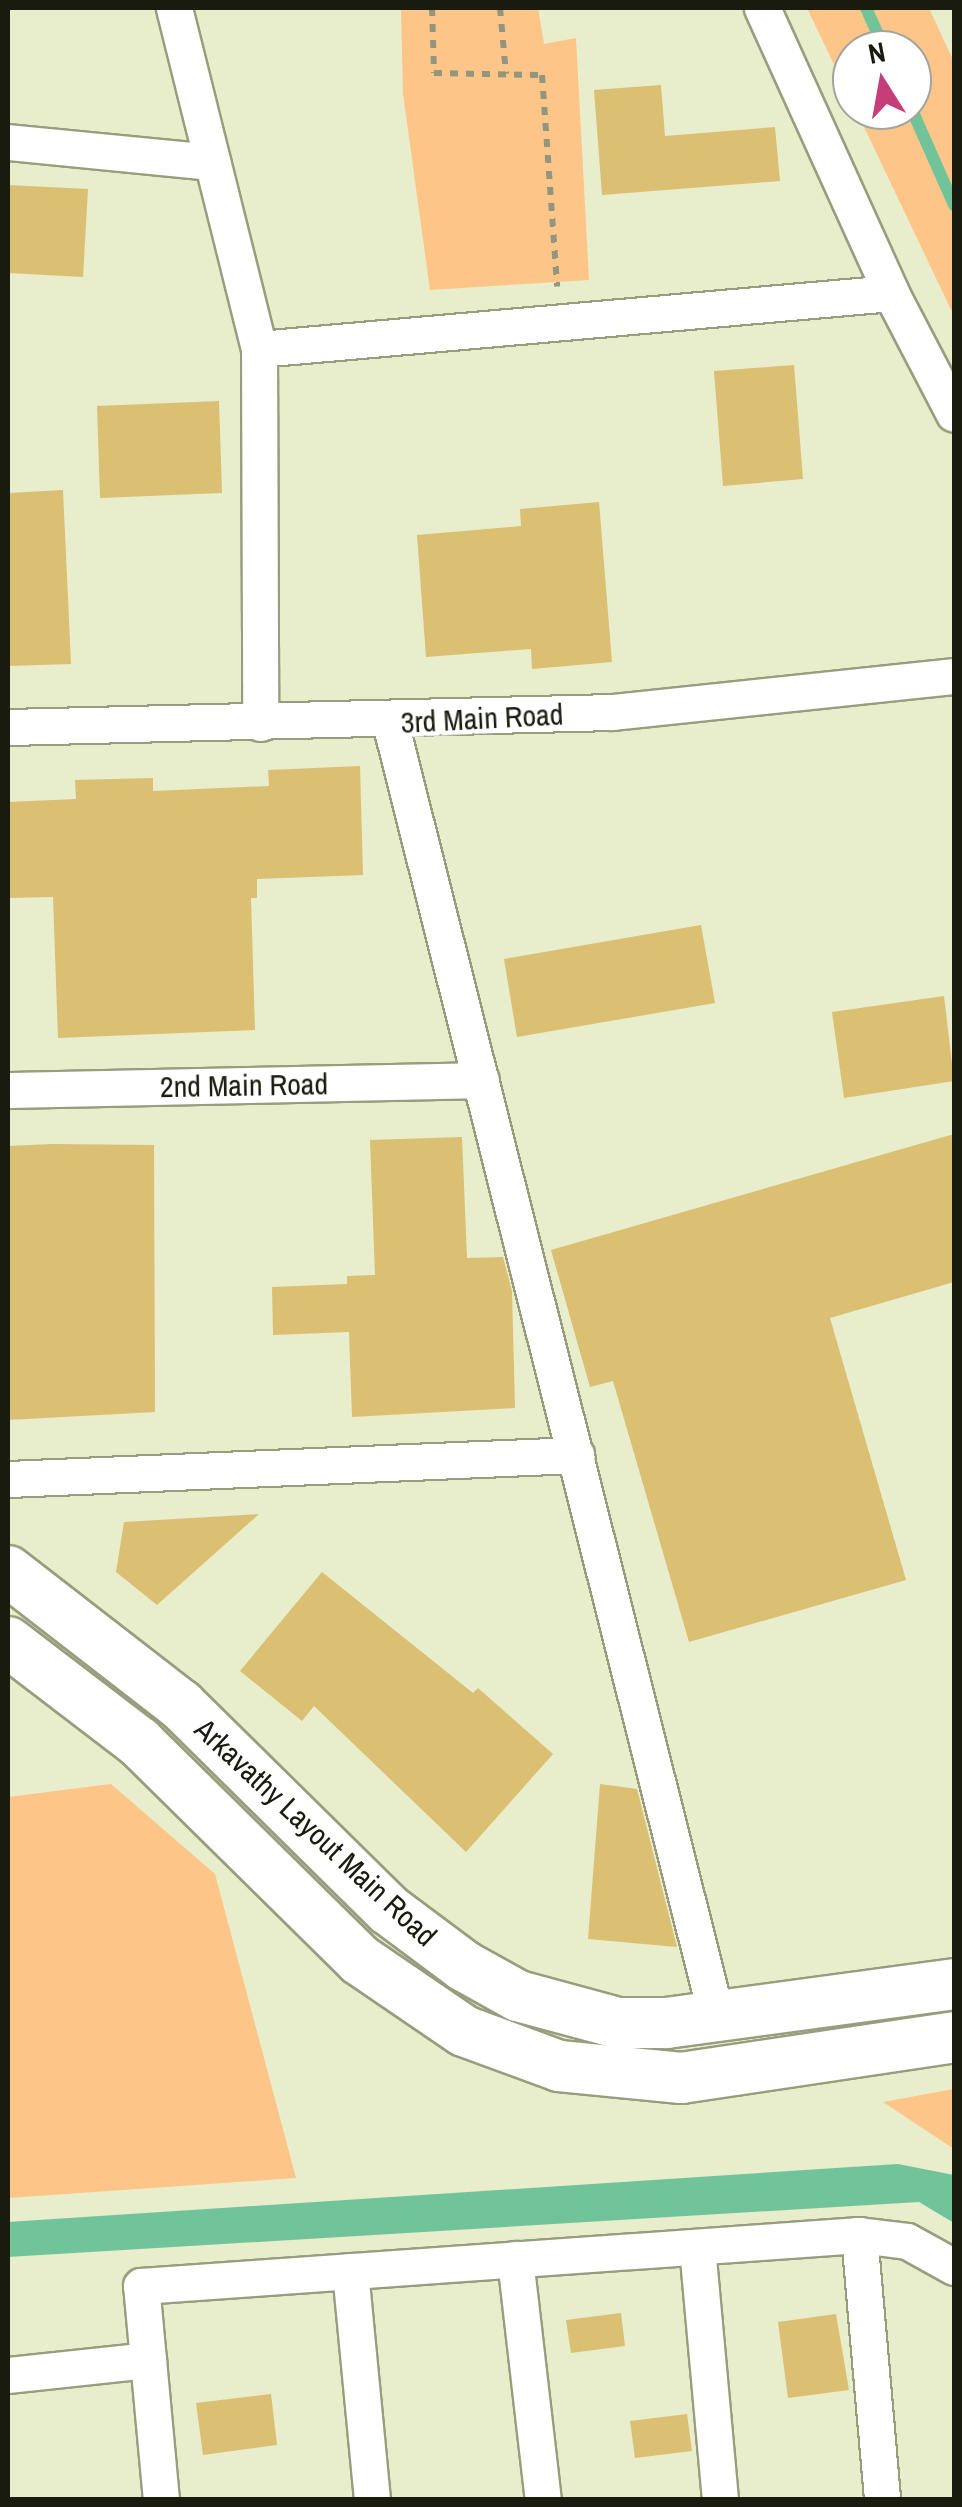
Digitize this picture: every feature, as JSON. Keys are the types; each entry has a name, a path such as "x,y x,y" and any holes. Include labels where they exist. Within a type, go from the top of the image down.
{"main road":[{"name":"Arkavathy Layout Main Road","path":"8,1571 181,1705 389,1910 464,1966 518,1996 600,2020 718,2019 954,1984"},
{"name":"Arkavathy Layout Main Road","path":"8,1642 139,1742 379,1976 464,2031 559,2066 682,2078 954,2037"}],"street":[{"path":"174,8 258,349 260,723"},
{"path":"762,8 891,293 954,414"},
{"path":"8,142 212,162"},
{"path":"258,349 891,293"},
{"name":"3rd Main Road","path":"8,728 390,722 751,701 954,676"},
{"path":"390,722 718,2019"},
{"name":"2nd Main Road","path":"8,1090 481,1080"},
{"path":"8,1479 576,1456"},
{"path":"859,2235 882,2500"},
{"path":"161,2500 141,2286 859,2235 907,2241 954,2267"},
{"path":"697,2247 720,2500"},
{"path":"515,2259 544,2500"},
{"path":"350,2271 372,2500"},
{"path":"8,2375 148,2360"}],"path":[{"path":"432,8 434,73 542,74 559,322"},
{"path":"500,8 506,74"}],"shaded area":[{"path":"401,8 538,8 544,44 576,38 589,280 430,290 403,94"},
{"path":"807,8 929,8 954,62 954,316 866,130 932,130 932,30 832,30 832,60"},
{"path":"111,1784 215,1874 296,2178 8,2198 8,1797"},
{"path":"954,2089 954,2149 883,2102"},
{"path":"898,2164 954,2175 954,2223 919,2202 8,2257 8,2222"}],"building":[{"path":"661,85 665,136 775,127 780,181 602,195 594,90"},
{"path":"8,185 88,189 83,277 8,273"},
{"path":"794,365 803,479 723,486 714,371"},
{"path":"219,401 222,493 100,498 97,406"},
{"path":"63,490 71,664 8,666 8,493"},
{"path":"599,502 612,662 532,669 531,649 426,657 417,535 521,526 520,509"},
{"path":"360,766 363,875 257,879 257,898 251,898 255,1030 58,1038 53,897 8,898 8,802 76,799 75,780 153,778 153,791 269,786 268,770"},
{"path":"701,925 715,1003 517,1037 504,959"},
{"path":"944,996 954,1081 844,1098 832,1012"},
{"path":"954,1134 954,1282 830,1318 906,1580 689,1642 613,1381 590,1387 551,1250"},
{"path":"462,1137 467,1258 503,1257 512,1291 515,1408 352,1417 349,1332 273,1335 272,1287 347,1284 347,1276 375,1275 370,1140"},
{"path":"154,1145 155,1412 8,1420 8,1146"},
{"path":"259,1514 157,1605 116,1572 124,1522"},
{"path":"322,1572 473,1693 478,1688 553,1754 466,1852 314,1706 302,1721 240,1671"},
{"path":"600,1784 637,1789 677,1947 588,1939"},
{"path":"621,2313 625,2346 571,2353 566,2320"},
{"path":"836,2314 849,2390 788,2398 778,2322"},
{"path":"271,2394 277,2445 203,2455 196,2403"},
{"path":"687,2414 692,2451 635,2458 630,2421"}],"waterway":[{"path":"866,8 876,30"},
{"path":"921,130 954,205"}]}
